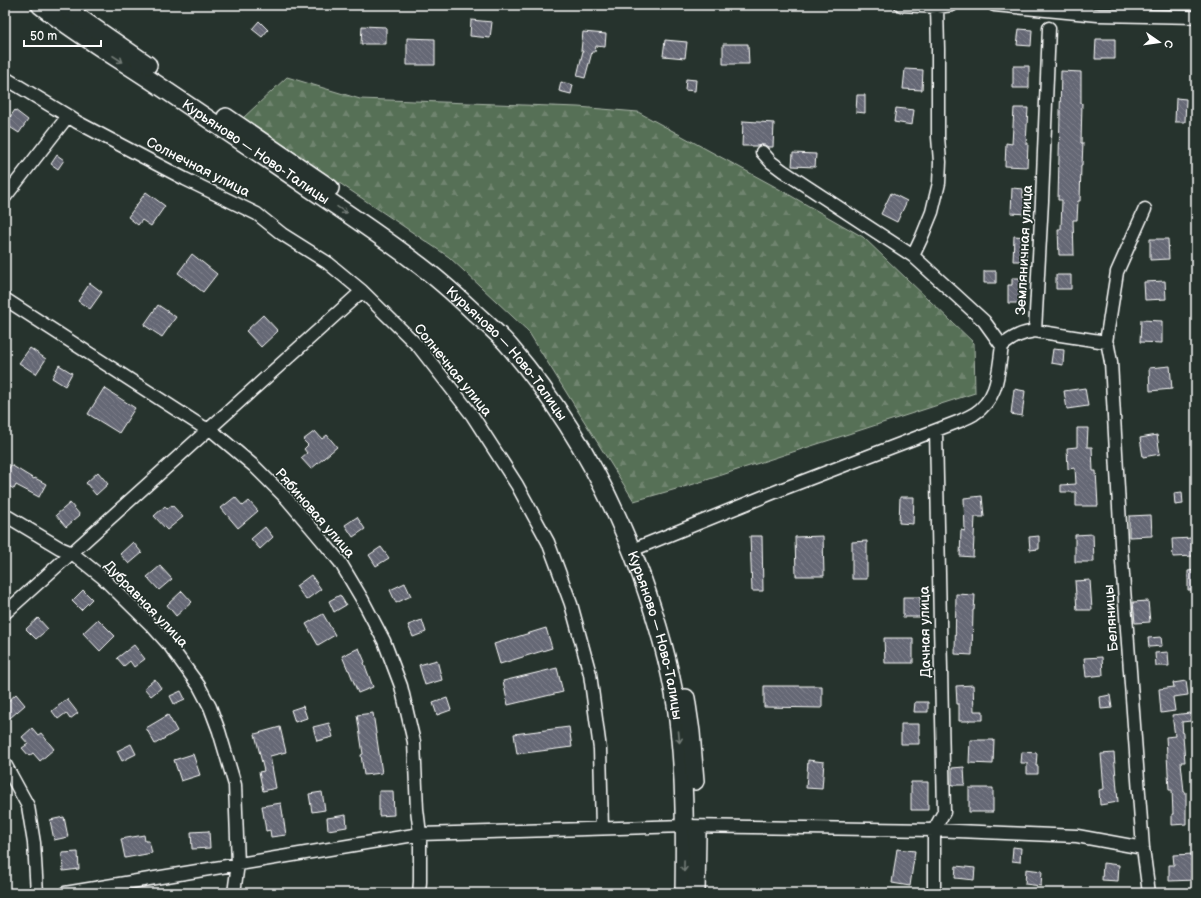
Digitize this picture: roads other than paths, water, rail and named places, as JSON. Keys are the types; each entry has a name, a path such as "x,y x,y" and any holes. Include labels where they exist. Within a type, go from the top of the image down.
{"main road":[{"name":"Курьяново — Ново-Талицы","path":"40,5 93,43 375,232 416,262 459,298 508,345 544,389 588,457 623,527 637,548"},
{"name":"Курьяново — Ново-Талицы","path":"61,5 381,222 458,282 517,338 561,394 598,453 618,491 637,548 670,676 679,732 684,790 691,826 696,893"},
{"name":"Курьяново — Ново-Талицы","path":"684,893 691,826"}],"street":[{"path":"901,5 937,7 952,5"},
{"path":"994,5 1196,17"},
{"path":"913,256 932,212 938,183 940,162 938,138 937,7"},
{"name":"Земляничная улица","path":"1002,346 1025,332 1036,331 1049,28"},
{"name":"Солнечная улица","path":"5,78 77,122 185,179 257,214 282,234 328,263 362,291 419,347 472,415 517,485 548,542 571,604 590,674 600,749 602,828"},
{"path":"5,197 68,116"},
{"path":"637,548 780,490 960,422 975,414 985,404 992,395 997,383 1002,346 984,321 913,256 783,171 771,162 762,152"},
{"name":"Беляницы","path":"1145,209 1117,272 1106,342 1111,362 1122,562 1143,848 1149,893"},
{"path":"5,613 362,291"},
{"name":"Рябиновая улица","path":"5,299 196,423 210,429 254,466 287,499 340,562 362,599 384,641 401,686 414,742 417,809 420,834 419,893"},
{"path":"1036,331 1106,342"},
{"name":"Дачная улица","path":"934,830 944,812 936,431"},
{"name":"Дубравная улица","path":"5,515 60,548 72,553 102,577 152,626 170,646 199,686 210,707 219,731 235,785 238,864 234,893"},
{"path":"5,764 28,806 34,843 36,893"},
{"path":"65,893 420,834 691,826 934,830 1077,836 1143,848"},
{"path":"934,830 934,893"}]}
